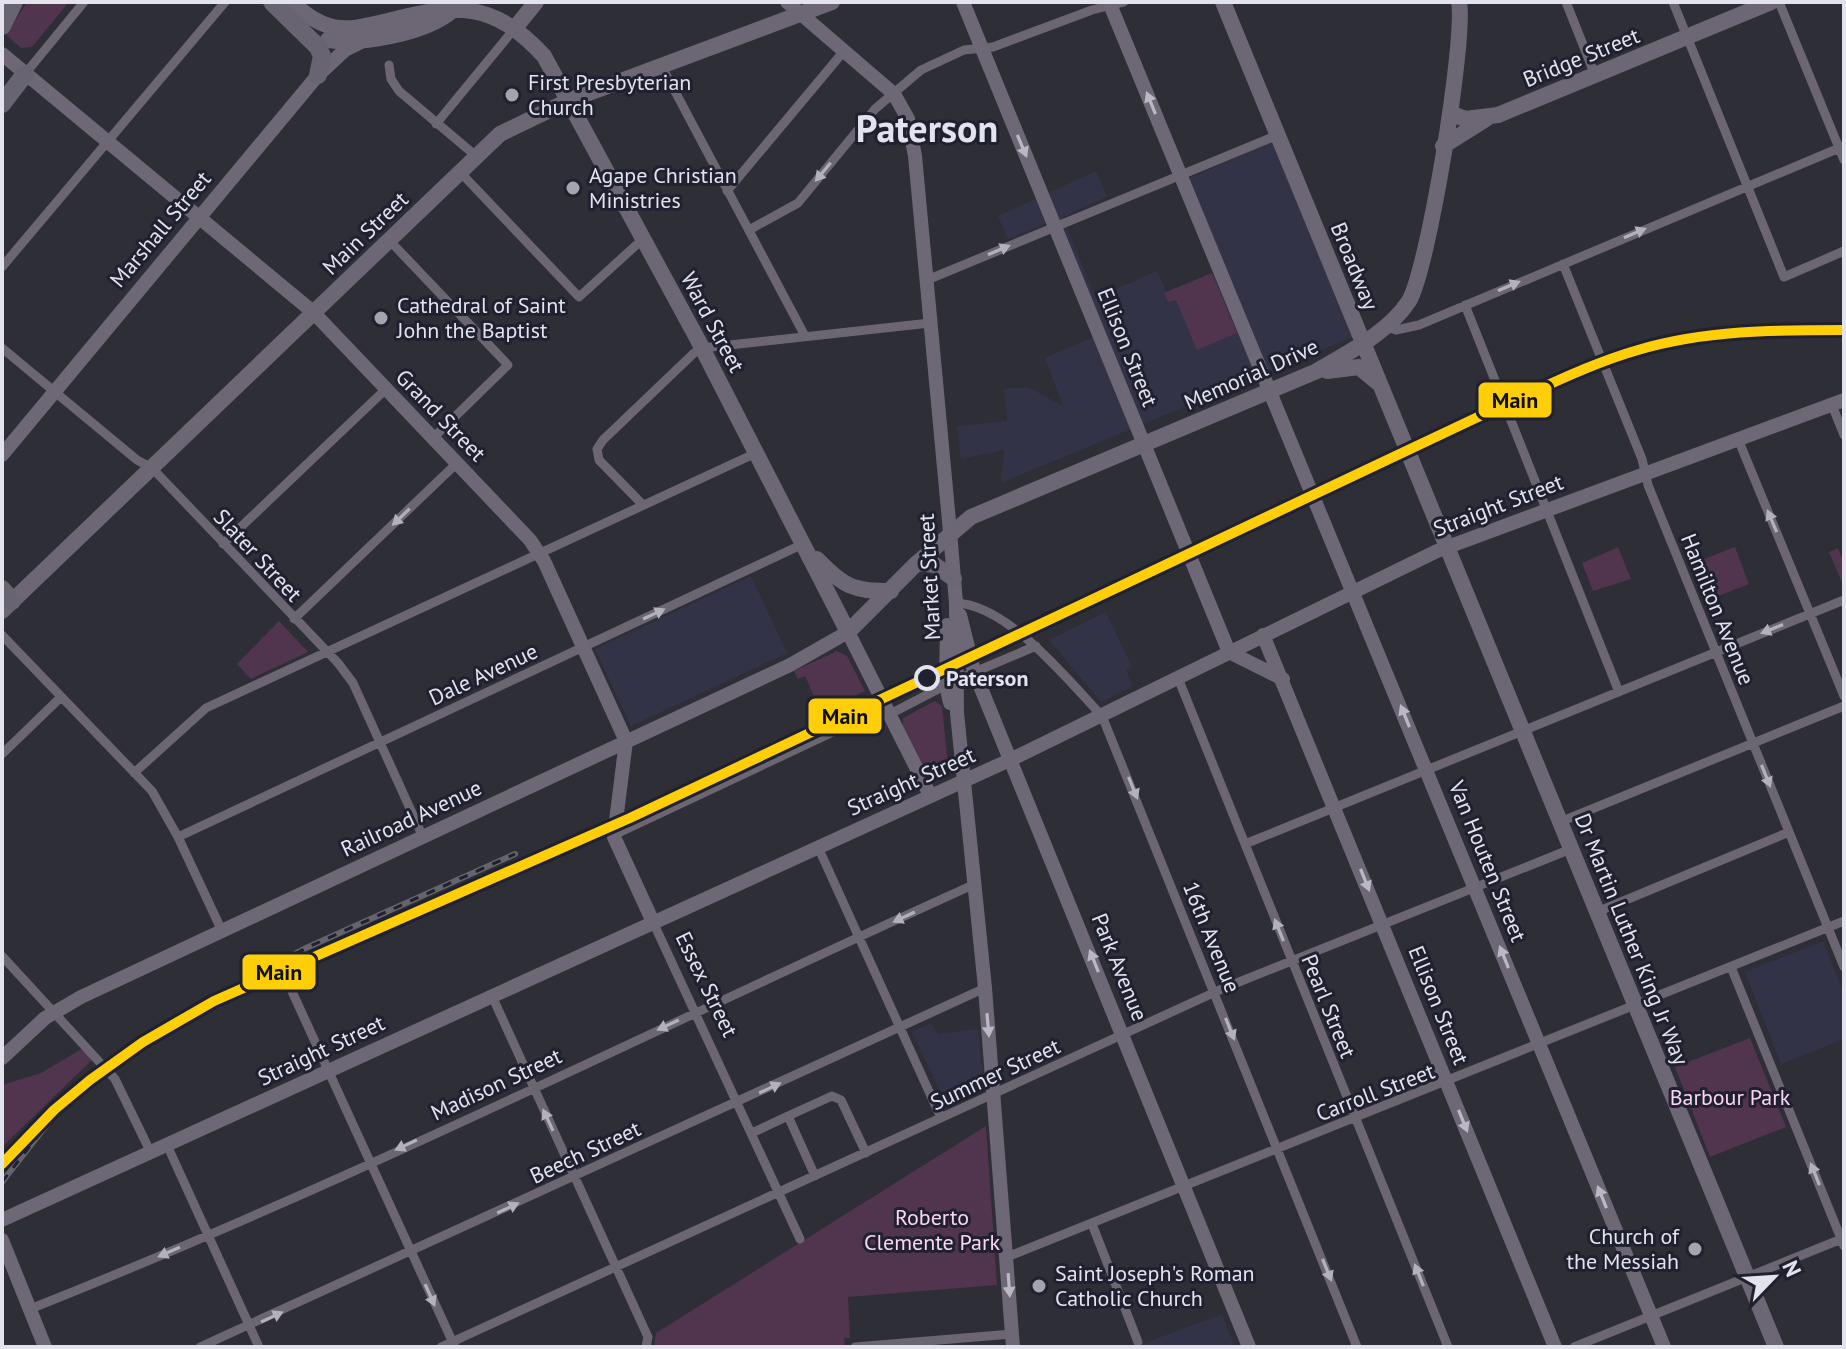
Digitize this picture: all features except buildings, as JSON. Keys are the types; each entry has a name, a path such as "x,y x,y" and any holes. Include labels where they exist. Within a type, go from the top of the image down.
{"highway":[{"path":"272,2 297,25 322,56 318,75"},
{"path":"297,25 328,40"},
{"path":"2,104 25,74"}],"main road":[{"name":"Ward Street","path":"291,2 316,21 344,29 435,8 485,13 515,28 544,56 644,238 848,632"},
{"path":"515,28 536,2"},
{"name":"Main Street","path":"5,600 152,468 476,156 508,130 570,100 793,8 832,2"},
{"name":"Broadway","path":"1223,2 1447,547"},
{"name":"Memorial Drive","path":"848,632 950,532 983,511 1309,374 1363,343 1409,301 1417,283 1450,113 1461,38 1459,2"},
{"name":"Bridge Street","path":"1450,113 1465,119 1490,117 1771,2"},
{"path":"328,40 361,42 438,23 453,10"},
{"path":"1443,146 1490,117"},
{"path":"1309,374 1359,367 1371,374 1381,387"},
{"path":"803,544 842,583 857,591 891,591"},
{"name":"Dr Martin Luther King Jr Way","path":"1447,547 1776,1347"},
{"path":"917,563 935,565 954,579"}],"street":[{"path":"25,74 84,2"},
{"path":"2,267 225,2"},
{"name":"Ellison Street","path":"963,2 1229,652"},
{"path":"1566,2 1595,75"},
{"path":"1673,2 1784,277 1844,251"},
{"path":"1779,2 1842,147 1844,160"},
{"path":"749,230 798,203 875,109 921,70 964,50 981,49 1114,3 1180,175"},
{"name":"Market Street","path":"793,8 894,94 908,119 915,156 954,579 951,682 965,780 985,988 1013,1340"},
{"path":"436,124 515,28"},
{"name":"Marshall Street","path":"2,455 318,75 345,50 361,42"},
{"path":"727,191 844,51"},
{"name":"Grand Street","path":"2,54 313,312 519,527 540,554 626,741"},
{"path":"389,65 394,85 476,156"},
{"path":"661,65 805,336"},
{"path":"927,280 1278,135"},
{"path":"1384,326 1406,330 1842,147"},
{"path":"460,172 579,297 644,238"},
{"name":"Van Houten Street","path":"1180,175 1664,1347"},
{"path":"389,240 508,365 433,438"},
{"name":"Hamilton Avenue","path":"1563,264 1844,967"},
{"path":"1465,305 1549,509 1619,692"},
{"path":"643,505 599,460 597,449 702,348 930,323"},
{"name":"Slater Street","path":"2,348 137,460 152,468 327,652 353,683 423,837"},
{"path":"223,544 386,389"},
{"path":"1838,403 1844,435"},
{"name":"Straight Street","path":"2,1220 1012,759 1447,547 1838,403"},
{"path":"1738,439 1844,696"},
{"path":"134,773 184,724 206,708 756,453"},
{"path":"294,619 457,463"},
{"name":"Dale Avenue","path":"178,837 803,544"},
{"path":"1245,844 1844,600"},
{"name":"16th Avenue","path":"955,609 975,605 1036,646 1102,716 1357,1347"},
{"name":"Park Avenue","path":"955,609 974,671 1249,1347"},
{"name":"Ward Street","path":"848,632 930,795"},
{"name":"Railroad Avenue","path":"2,1058 54,1010 797,662 848,632"},
{"path":"2,635 152,791 178,837 222,931"},
{"name":"Ellison Street","path":"1263,635 1555,1347"},
{"path":"614,835 974,671 1036,646"},
{"path":"1229,652 1283,679"},
{"name":"Pearl Street","path":"1178,678 1448,1347"},
{"path":"2,754 61,697"},
{"path":"1560,822 1844,706"},
{"path":"614,835 626,741"},
{"path":"1597,912 1789,832"},
{"name":"Essex Street","path":"614,835 800,1239"},
{"path":"818,847 941,1118"},
{"name":"Summer Street","path":"441,1347 1215,993 1571,849"},
{"name":"Madison Street","path":"30,1309 208,1235 371,1162 975,884"},
{"name":"Carroll Street","path":"1007,1257 1186,1188 1844,921"},
{"path":"2,956 115,1079 151,1153"},
{"path":"1574,1347 1843,1241 1731,967"},
{"path":"284,974 453,1344"},
{"name":"Beech Street","path":"200,1347 985,988"},
{"path":"492,996 616,1267 647,1346"},
{"path":"752,1133 836,1096 866,1153"},
{"path":"788,1116 815,1176"},
{"path":"167,1145 259,1347"},
{"path":"1092,1224 1138,1342"},
{"path":"2,1240 45,1347"},
{"path":"855,1347 1013,1340"}],"shaded area":[{"path":"1280,139 1358,335 1001,483 1004,450 961,459 957,426 1007,421 1004,389 1028,387 1063,406 1045,358 1095,336 1047,223 1008,239 998,216 1096,171 1107,197 1063,217 1096,298 1157,271 1166,291 1227,271 1189,178"},
{"path":"751,576 787,653 631,726 595,649"},
{"path":"1106,612 1132,667 1126,670 1133,686 1101,702 1049,640"},
{"path":"1823,941 1844,994 1844,1039 1781,1064 1745,972"},
{"path":"931,1023 938,1034 978,1029 984,1086 946,1103 912,1032"},
{"path":"1222,1314 1235,1347 1134,1347"}],"green space":[{"path":"27,2 69,2 32,47 21,48 6,35"},
{"path":"1212,273 1237,333 1197,350 1176,300 1168,302 1164,293"},
{"path":"1618,547 1631,579 1593,591 1582,563"},
{"path":"1735,547 1749,584 1708,600 1694,563"},
{"path":"1838,548 1844,562 1844,587 1829,552"},
{"path":"279,621 308,652 251,679 237,664"},
{"path":"837,651 847,656 865,691 827,709 823,701 817,703 805,676 798,679 794,671"},
{"path":"935,701 942,706 948,766 933,777 928,775 903,726 903,718"},
{"name":"Barbour Park","path":"1750,1038 1786,1127 1710,1157 1675,1067"},
{"path":"85,1047 93,1059 2,1147 2,1085 41,1073"},
{"name":"Roberto Clemente Park","path":"986,1126 997,1285 848,1297 850,1338 844,1338 845,1347 654,1347 656,1333"}],"railway":[{"path":"248,979 306,948 515,854"},
{"path":"2,1182 52,1118 90,1080"}],"rail line":[{"name":"Main","path":"2,1164 54,1110 90,1080 143,1042 214,1001 630,818 1497,408 1602,362 1663,343 1740,332 1844,330"}],"place":[{"name":"First Presbyterian Church","path":"512,95"},
{"name":"Agape Christian Ministries","path":"573,188"},
{"name":"Cathedral of Saint John the Baptist","path":"381,318"},
{"name":"Paterson","path":"927,678"},
{"name":"Church of the Messiah","path":"1695,1249"},
{"name":"Saint Joseph's Roman Catholic Church","path":"1039,1286"}],"district":[{"name":"Paterson","path":"927,127"}]}
